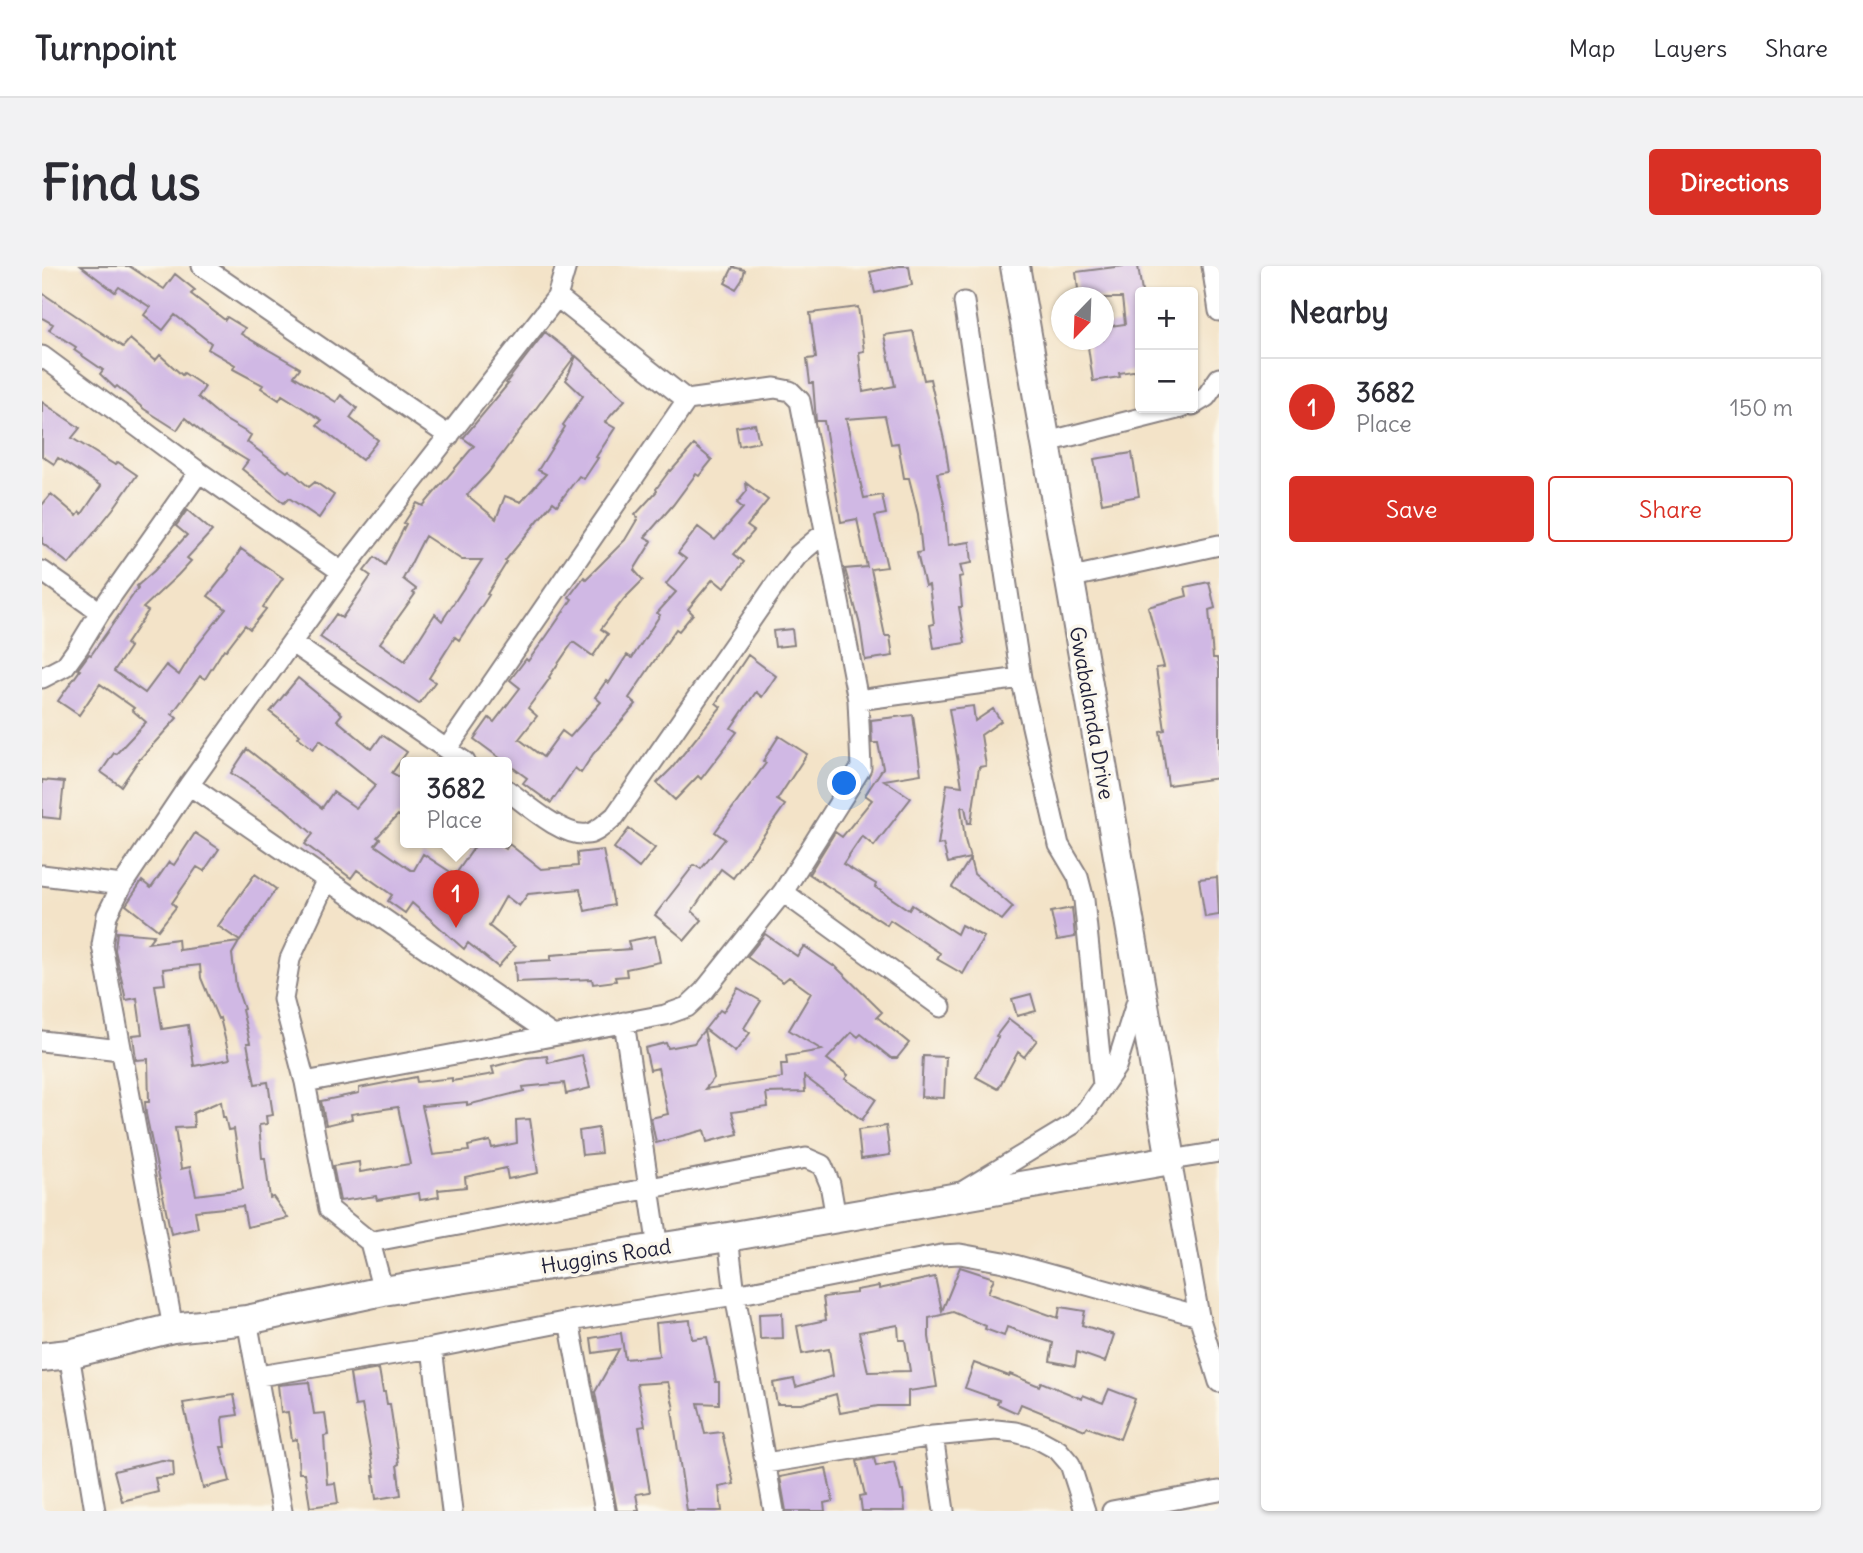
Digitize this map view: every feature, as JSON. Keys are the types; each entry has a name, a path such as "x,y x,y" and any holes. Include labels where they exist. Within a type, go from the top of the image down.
{"street":[{"path":"202,266 449,436"},
{"path":"173,1328 102,945 107,915 122,885 189,785 342,572 557,297 566,266"},
{"name":"Gwabalanda Drive","path":"1015,266 1171,1160"},
{"path":"1212,266 1219,311"},
{"path":"305,1082 664,1015 687,1007 704,991 783,892 861,768 858,700 800,401 790,391 775,388 687,400 557,297"},
{"path":"964,302 1021,678 1059,845 1074,869 1084,900 1103,1085"},
{"path":"42,356 199,472 342,572"},
{"path":"1198,402 1206,397 1219,378"},
{"path":"447,749 687,400"},
{"path":"1047,442 1161,413"},
{"path":"42,678 65,666 199,472"},
{"path":"512,794 565,831 589,834 601,828 615,816 780,578 798,555 824,533"},
{"path":"1069,578 1219,545"},
{"path":"42,571 100,612"},
{"path":"292,643 458,757"},
{"path":"858,700 1021,678"},
{"path":"189,785 552,1035"},
{"path":"42,875 122,885"},
{"path":"326,881 290,959 283,999 305,1082 329,1209 370,1242 383,1290"},
{"path":"783,892 942,1007"},
{"path":"952,1198 1072,1125 1087,1109 1116,1067 1140,988"},
{"path":"624,1022 658,1248"},
{"path":"42,1041 120,1050"},
{"path":"1219,1152 1171,1160 1199,1316 1219,1382"},
{"path":"370,1242 806,1158 822,1165 830,1184 836,1218"},
{"name":"Huggins Road","path":"56,1355 173,1328 247,1320 383,1290 728,1237 1171,1160"},
{"path":"728,1237 774,1511"},
{"path":"259,1376 432,1348 569,1321 736,1296 942,1255 960,1254 1004,1262 1199,1316"},
{"path":"247,1320 282,1511"},
{"path":"569,1321 605,1511"},
{"path":"432,1348 452,1511"},
{"path":"56,1355 95,1511"},
{"path":"766,1463 933,1436 996,1430 1015,1432 1036,1438 1058,1450 1070,1464 1085,1511"},
{"path":"933,1436 944,1511"},
{"path":"1112,1511 1219,1491"}],"building":[{"path":"81,266 129,266 164,289 175,274 195,290 191,294 225,320 227,317 245,328 241,334 300,368 294,376 336,402 341,395 357,408 350,418 378,440 362,460 317,425 322,420 282,395 279,400 261,388 263,385 233,369 235,365 208,349 211,343 175,315 163,330 144,315 150,307 119,287 115,292"},
{"path":"909,266 912,285 875,293 870,272"},
{"path":"1138,266 1141,287 1135,287 1135,371 1119,373 1120,377 1093,381 1088,350 1114,350 1114,326 1125,324 1122,298 1114,298 1114,287 1078,287 1076,272"},
{"path":"733,267 745,270 736,289 725,283"},
{"path":"42,293 123,347 130,339 155,361 160,355 182,375 184,373 205,387 198,397 224,419 251,435 247,442 309,487 315,482 334,495 319,518 289,498 284,503 242,469 248,461 205,435 185,418 177,430 144,409 117,386 115,388 100,374 103,370 74,350 76,347 49,330 53,324 42,318"},
{"path":"858,307 864,351 859,352 863,392 895,386 884,335 913,331 924,380 930,379 945,444 949,471 937,473 944,504 948,545 970,542 972,563 960,565 963,576 959,577 962,607 959,607 965,643 934,648 930,625 934,624 929,585 925,586 917,553 922,552 918,514 909,478 904,478 898,443 891,444 885,416 846,419 864,498 882,495 886,514 875,516 887,567 871,569 885,636 890,636 893,656 865,660 860,625 845,569 867,567 857,519 841,522 824,421 816,421 813,383 810,383 807,359 816,358 810,313"},
{"path":"545,332 575,356 488,473 467,495 496,519 505,496 521,502 546,474 538,470 583,396 566,380 576,356 625,400 605,422 615,428 584,479 579,476 557,505 553,502 505,561 507,562 487,594 489,595 459,640 455,637 429,678 435,682 419,704 320,637 336,614 342,618 371,576 364,571 375,557 385,565 406,524 404,523 417,503 423,506 474,446 463,438 508,384 506,383","holes":["425,536 462,560 482,560 442,621 435,614 405,661 380,643 415,594 413,593 416,589 403,579"]},
{"path":"42,402 80,428 72,438 115,465 118,462 137,475 69,564 42,543 42,505 51,494 77,516 80,512 82,514 101,486 58,458 54,464 42,456"},
{"path":"755,424 759,442 739,446 736,427"},
{"path":"694,445 712,460 699,476 696,474 645,537 652,541 634,570 643,580 601,629 608,634 593,656 573,642 528,708 537,716 519,739 543,757 562,731 570,737 601,702 595,697 606,681 609,683 627,655 632,658 660,615 657,613 676,592 666,584 686,559 678,553 698,527 715,540 743,508 737,503 747,491 746,483 768,500 747,526 754,531 734,554 744,562 724,588 713,579 688,609 693,614 679,631 676,629 629,698 636,704 593,754 581,773 575,768 551,803 523,783 527,778 512,767 512,757 498,757 474,739 489,718 494,722 520,688 510,680 546,637 572,599 569,597 584,577 586,579 625,540 638,518 635,515"},
{"path":"1132,453 1139,496 1102,503 1094,459"},
{"path":"187,510 212,531 187,558 191,561 143,608 148,611 126,644 130,647 114,671 145,693 166,665 179,675 196,647 226,609 208,596 229,570 241,549 283,578 263,607 266,609 250,629 245,625 226,650 224,649 205,679 200,676 172,714 177,718 138,761 121,786 101,772 114,753 116,754 146,722 132,710 134,708 100,684 79,715 58,701 137,586 187,535 176,526"},
{"path":"1209,582 1215,608 1209,610 1213,658 1217,658 1219,670 1219,778 1168,785 1160,731 1165,730 1156,668 1164,667 1148,607 1187,596 1185,587"},
{"path":"792,629 794,645 775,647 773,631"},
{"path":"748,655 776,676 762,697 756,692 731,728 737,732 701,779 698,776 675,800 657,783 721,707 716,703"},
{"path":"298,678 342,714 337,720 372,749 382,735 407,752 400,757 400,762 392,773 400,777 400,816 398,815 377,837 380,839 375,845 411,870 414,870 423,854 455,875 474,848 506,849 512,846 541,869 578,866 577,853 603,850 614,905 585,911 580,889 528,894 519,906 506,896 489,926 515,947 498,967 468,943 464,949 412,903 405,913 388,901 392,895 357,870 351,878 305,844 313,834 285,809 231,773 247,749 322,808 333,792 356,808 376,785 320,740 313,749 298,737 300,735 270,712"},
{"path":"973,706 975,721 993,709 1001,721 981,735 986,766 979,767 971,823 968,823 965,807 961,807 970,858 948,863 943,844 938,845 947,784 962,786 949,709"},
{"path":"913,715 921,774 884,780 911,798 874,846 862,836 843,864 876,884 875,887 909,910 912,905 957,934 961,925 984,937 963,974 937,959 940,953 890,920 887,925 809,874 835,832 842,837 872,800 865,795 883,768 878,743 872,743 871,720"},
{"path":"779,736 807,754 777,800 785,805 733,878 721,869 692,911 702,920 685,940 655,915 694,865 701,869 725,839 715,832 766,763 763,761"},
{"path":"42,780 64,782 60,819 42,817"},
{"path":"629,829 655,848 639,868 614,848"},
{"path":"195,833 219,849 204,871 197,867 172,903 176,907 158,930 126,905 142,881 151,888 169,862 174,865"},
{"path":"970,859 974,874 1013,907 1002,920 952,887"},
{"path":"255,874 276,889 240,941 218,926"},
{"path":"1217,877 1219,915 1205,917 1199,879"},
{"path":"1072,908 1075,937 1057,940 1051,912"},
{"path":"117,932 154,935 148,943 178,939 179,950 239,942 232,954 236,986 244,1009 242,1010 250,1043 247,1043 255,1084 268,1082 273,1115 266,1116 267,1124 259,1125 262,1158 265,1158 270,1198 273,1197 288,1218 247,1227 243,1206 195,1211 198,1228 171,1234 146,1114 145,1102 149,1102 148,1059 136,1060 133,1035 142,1034 137,998 126,1000 115,950","holes":["200,965 201,978 218,1019 220,1018 230,1059 194,1066 188,1025 162,1029 155,985 165,984 163,969","221,1101 228,1130 234,1129 243,1189 196,1195 190,1167 181,1169 175,1128 194,1127 193,1113"]},
{"path":"765,934 797,956 804,946 834,965 882,1012 877,1017 909,1043 897,1058 891,1058 861,1034 858,1037 852,1032 827,1059 848,1075 845,1079 876,1099 862,1120 804,1076 805,1092 766,1093 768,1107 732,1112 738,1134 707,1142 704,1130 656,1143 651,1118 668,1114 658,1068 650,1070 645,1048 666,1043 668,1048 694,1043 704,1030 714,1078 705,1089 782,1078 781,1064 787,1064 786,1056 822,1050 789,1030 811,993 789,977 783,982 747,957"},
{"path":"655,936 660,962 626,969 627,976 615,977 616,981 593,984 592,979 516,982 515,962 551,960 551,955 630,949 628,941"},
{"path":"738,988 761,1001 744,1028 750,1033 735,1052 705,1029 720,1010 723,1012"},
{"path":"1031,994 1036,1011 1017,1016 1012,999"},
{"path":"1009,1019 1037,1040 1024,1057 1018,1052 998,1089 976,1077 998,1037 996,1036"},
{"path":"582,1055 590,1088 566,1094 564,1083 523,1087 524,1091 467,1105 467,1102 422,1106 433,1155 469,1151 468,1146 490,1141 492,1148 517,1143 516,1120 530,1119 538,1173 508,1179 506,1168 465,1177 466,1187 438,1190 439,1197 420,1200 419,1193 377,1200 376,1196 340,1201 333,1166 359,1162 360,1172 410,1164 398,1107 351,1114 352,1119 326,1125 321,1101 359,1093 359,1088 416,1077 417,1082 452,1078 452,1081 494,1074 492,1067 526,1058 547,1056 548,1063"},
{"path":"923,1056 946,1057 944,1098 921,1097"},
{"path":"886,1126 890,1155 861,1159 858,1130"},
{"path":"598,1128 601,1153 582,1155 579,1131"},
{"path":"960,1267 994,1278 988,1293 1058,1318 1060,1307 1085,1311 1082,1325 1114,1335 1105,1362 1077,1352 1075,1366 1050,1361 1053,1343 1007,1327 1004,1336 953,1312 929,1318 929,1337 937,1387 908,1391 908,1406 878,1406 840,1413 836,1394 802,1404 777,1404 773,1383 794,1379 796,1387 833,1376 829,1349 802,1354 797,1326 826,1320 823,1297 935,1277 942,1311","holes":["898,1325 899,1340 905,1340 910,1371 868,1372 859,1332"]},
{"path":"782,1313 783,1338 760,1339 759,1314"},
{"path":"690,1320 692,1339 707,1337 716,1382 719,1382 719,1404 698,1403 705,1434 722,1432 734,1484 719,1487 722,1511 687,1511 668,1382 637,1384 645,1426 639,1427 650,1492 636,1494 639,1511 617,1511 595,1392 619,1349 593,1353 591,1338 621,1333 625,1359 659,1356 656,1323"},
{"path":"974,1363 1039,1386 1041,1382 1082,1399 1083,1395 1103,1403 1109,1389 1135,1399 1120,1439 1087,1427 1085,1430 1021,1404 1017,1413 997,1404 999,1400 965,1388"},
{"path":"379,1369 383,1392 387,1404 390,1404 401,1495 376,1499 375,1476 362,1405 355,1406 350,1374"},
{"path":"309,1382 314,1414 325,1413 328,1435 324,1436 327,1484 335,1483 338,1503 310,1507 305,1473 299,1473 297,1439 292,1440 288,1412 281,1413 278,1385"},
{"path":"234,1395 238,1415 223,1417 222,1420 225,1447 221,1447 230,1481 203,1488 183,1403"},
{"path":"874,1458 876,1466 894,1462 903,1491 905,1511 862,1511 860,1496 865,1495 857,1461"},
{"path":"162,1460 173,1461 174,1476 155,1478 158,1492 122,1501 114,1471"},
{"path":"826,1468 833,1501 824,1503 825,1511 786,1511 780,1477"}],"place":[{"name":"3682","path":"456,928"}]}
